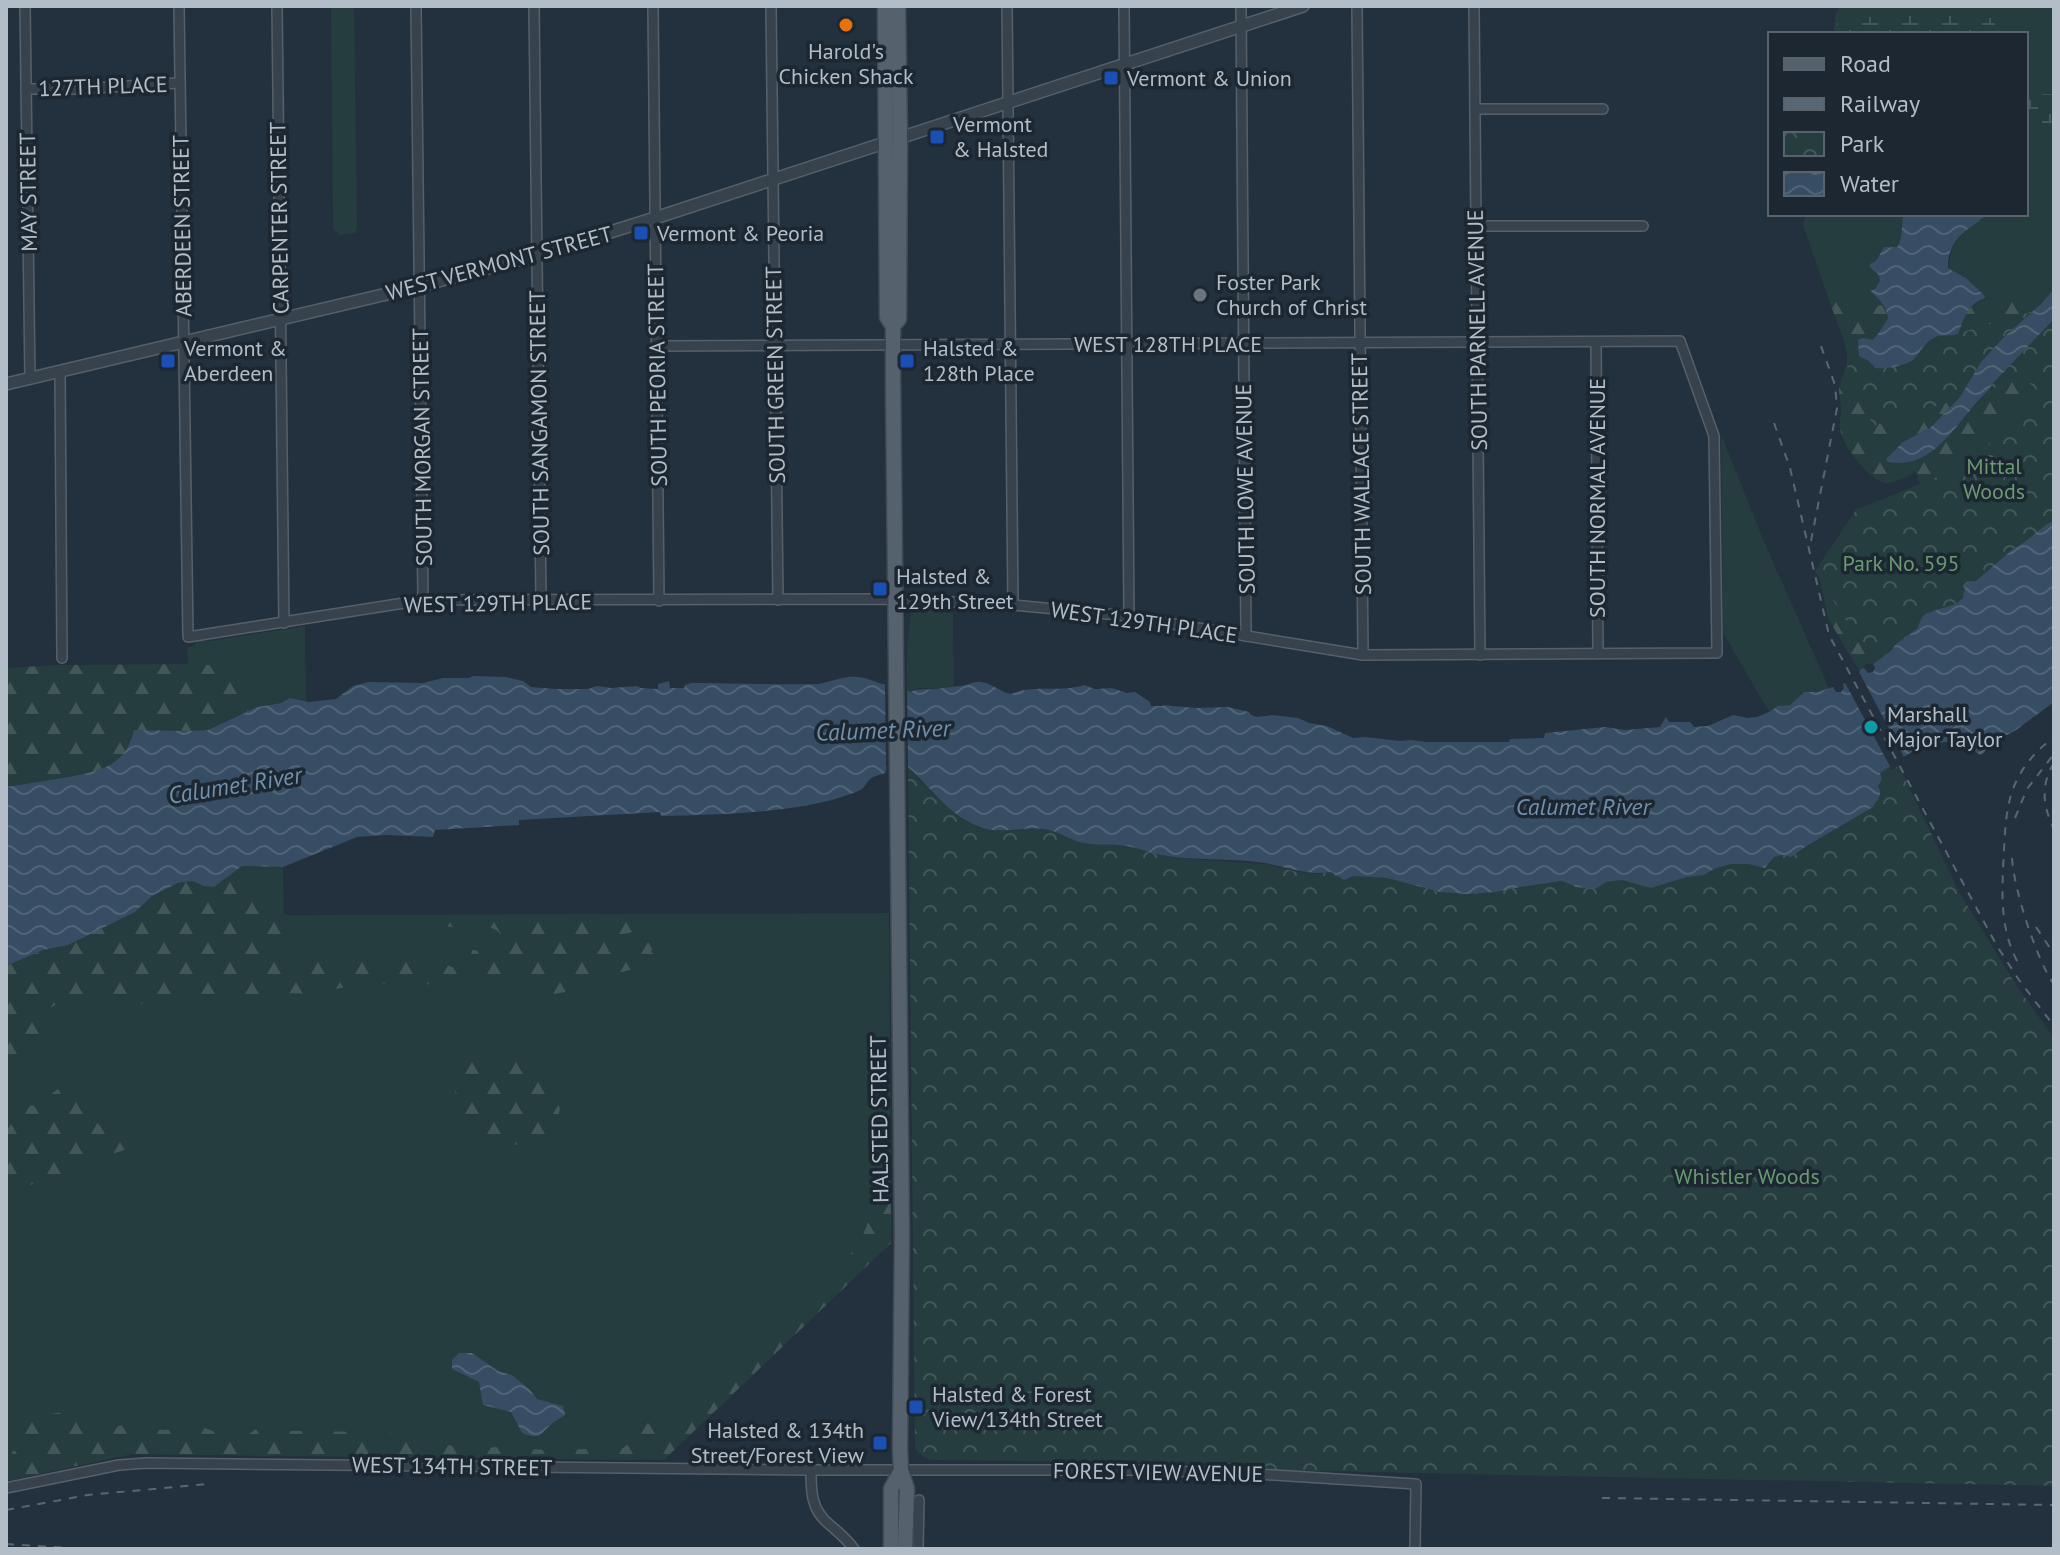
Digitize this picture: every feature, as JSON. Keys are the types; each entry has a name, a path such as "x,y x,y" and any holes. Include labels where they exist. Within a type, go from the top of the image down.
{"main road":[{"path":"885,6 893,140"},
{"path":"893,140 898,6"},
{"name":"HALSTED STREET","path":"893,140 899,319 893,326 893,345 902,1236 901,1470 907,1489 905,1549"},
{"name":"HALSTED STREET","path":"891,1549 891,1489 901,1470"}],"street":[{"name":"MAY STREET","path":"25,6 30,378"},
{"name":"ABERDEEN STREET","path":"179,6 188,637"},
{"name":"CARPENTER STREET","path":"277,6 284,623"},
{"name":"SOUTH MORGAN STREET","path":"416,6 423,600"},
{"name":"SOUTH SANGAMON STREET","path":"534,6 541,600"},
{"name":"SOUTH PEORIA STREET","path":"653,6 659,601"},
{"name":"SOUTH GREEN STREET","path":"771,6 778,600"},
{"path":"1007,6 1013,605"},
{"path":"1124,6 1129,617"},
{"name":"SOUTH LOWE AVENUE","path":"1241,6 1246,636"},
{"name":"WEST VERMONT STREET","path":"6,384 281,320 537,255 1303,6"},
{"name":"SOUTH WALLACE STREET","path":"1357,6 1363,655"},
{"name":"SOUTH PARNELL AVENUE","path":"1474,6 1480,655"},
{"name":"127TH PLACE","path":"26,89 179,83"},
{"path":"1475,109 1603,109"},
{"path":"1476,226 1643,226"},
{"name":"WEST 128TH PLACE","path":"657,346 1680,341 1714,436 1717,653"},
{"name":"SOUTH NORMAL AVENUE","path":"1596,342 1598,653"},
{"path":"60,372 62,658"},
{"name":"WEST 129TH PLACE","path":"188,637 423,600 895,599 1013,605 1129,617 1363,655 1717,653"},
{"name":"WEST 134TH STREET","path":"6,1488 119,1465 146,1463 901,1470"},
{"name":"FOREST VIEW AVENUE","path":"901,1470 1063,1469 1241,1473 1416,1484 1415,1549"},
{"path":"811,1470 812,1500 817,1511 854,1549"},
{"path":"918,1549 919,1500"}],"green space":[{"path":"331,6 354,6 357,229 355,233 341,235 334,230 333,223"},
{"path":"1840,6 2054,6 2054,289 2041,304 1984,299 1984,295 1966,278 1948,268 1952,248 1966,228 1985,216 2028,216 2028,32 1834,32 1835,15"},
{"path":"1843,11 1866,14 1875,21 1887,14 1975,15 1993,19 1996,27 1995,32 1836,32 1838,15"},
{"path":"2054,94 2054,132 2028,112 2028,95"},
{"path":"1805,216 1903,216 1898,247 1882,250 1870,267 1880,280 1871,290 1883,305 1845,307 1833,299 1829,300 1803,225"},
{"name":"Park No. 595","path":"1994,298 2041,304 2005,336 1960,397 1930,428 1903,442 1886,459 1931,452 2042,332 2054,520 1873,664 1866,664 1859,671 1828,618 1818,570 1920,484 1916,472 1891,483 1880,481 1864,469 1845,443 1840,428 1839,390 1847,354 1829,300 1839,300 1845,307 1883,305 1888,320 1872,340 1859,340 1918,353 1934,337 1961,325 1973,306"},
{"name":"Park No. 595","path":"2054,305 2054,534 1873,664 1815,571 1856,510 1971,463 2039,393 2025,378 1873,426 1847,366"},
{"path":"1721,434 1763,539 1829,688 1804,692 1790,705 1778,706 1769,712 1723,633"},
{"path":"911,609 953,612 954,686 907,690"},
{"path":"305,626 306,701 290,698 248,711 243,695 244,685 210,666 188,664 187,647 194,646 198,640 210,641"},
{"path":"188,664 227,667 240,673 245,677 243,697 247,701 248,711 208,730 135,730 124,753 108,766 87,773 6,787 6,668"},
{"name":"Whistler Woods","path":"1897,762 1959,892 2016,985 2054,1038 2054,1486 1271,1470 1248,1464 934,1460 924,1458 918,1452 915,1446 908,767 934,795 966,821 980,828 1050,830 1080,843 1124,845 1166,856 1266,864 1297,872 1331,872 1349,879 1354,876 1387,878 1406,883 1520,887 1563,881 1576,887 1622,880 1651,888 1704,875 1731,864 1765,868 1773,857 1805,847 1873,807 1880,773"},
{"path":"242,866 283,867 284,915 889,913 891,1243 664,1460 132,1454 6,1481 6,966"},
{"path":"231,873 244,880 256,878 264,881 267,899 277,909 283,924 282,940 289,950 288,960 291,962 302,962 326,951 342,957 362,955 394,960 430,955 455,968 469,965 472,950 490,951 498,949 500,945 501,936 495,929 422,926 418,922 420,915 669,914 671,918 669,924 605,938 609,952 658,940 658,945 651,952 660,958 659,963 589,980 570,991 555,994 516,981 488,983 454,980 432,985 416,982 378,984 340,988 319,994 279,993 246,998 175,995 163,1001 147,1002 126,1009 95,1002 57,1004 47,1010 43,1018 42,1039 31,1059 16,1078 6,1083 6,966 43,950 68,945 135,912 152,896 178,883 192,881 204,886 224,881"},
{"path":"469,1056 514,1059 539,1056 550,1060 549,1089 560,1108 556,1128 547,1140 527,1145 506,1143 487,1136 470,1123 460,1107 454,1088 456,1069"},
{"path":"80,1081 84,1087 82,1100 92,1104 92,1118 107,1132 128,1131 135,1138 131,1145 104,1156 72,1179 6,1191 6,1131 24,1107 35,1106 40,1098 48,1097 64,1084"},
{"path":"883,1084 890,1087 891,1243 668,1456 650,1455 634,1460 132,1454 6,1481 6,1461 13,1451 19,1449 25,1433 21,1423 60,1413 67,1414 85,1428 95,1430 144,1419 160,1430 193,1423 198,1429 215,1432 219,1426 227,1424 247,1435 258,1428 280,1436 289,1431 385,1435 409,1430 436,1444 487,1449 623,1448 637,1437 644,1423 654,1424 663,1435 675,1435 690,1417 704,1408 716,1391 757,1354 786,1320 807,1303 827,1294 830,1279 839,1276 850,1254 858,1247 876,1211 873,1093 874,1088"}],"water":[{"path":"1903,216 1986,216 1959,237 1948,261 1948,268 1966,278 1985,296 1970,308 1958,334 1935,337 1906,364 1875,368 1859,356 1858,340 1872,340 1888,319 1882,303 1870,291 1880,280 1870,264 1876,261 1884,247 1899,245"},
{"path":"2054,289 2053,320 1993,383 1945,440 1920,458 1905,463 1888,462 1886,459 1903,442 1930,428 1960,397 1981,362"},
{"name":"Calumet River","path":"2054,520 2054,702 2016,730 1990,744 1980,755 1974,747 1956,742 1929,745 1912,752 1880,773 1880,794 1873,807 1791,857 1774,857 1765,868 1731,864 1704,875 1651,888 1622,880 1606,882 1595,889 1576,887 1562,881 1495,892 1440,892 1387,878 1354,876 1344,880 1331,872 1305,872 1253,861 1179,858 1121,845 1088,844 1049,830 985,829 957,815 908,767 887,767 885,773 871,779 856,792 786,809 519,820 519,825 435,830 433,837 357,837 283,867 242,866 214,887 192,881 178,883 152,896 135,912 68,945 43,950 6,966 6,787 86,773 107,766 124,753 134,730 208,730 257,707 281,703 290,698 309,702 336,699 353,686 369,682 423,683 473,676 506,677 523,681 531,687 556,689 637,686 658,689 658,684 669,681 670,688 684,688 691,683 816,684 852,677 882,684 907,684 910,692 978,682 1011,694 1084,685 1095,689 1135,692 1151,706 1228,707 1257,717 1298,718 1353,738 1400,741 1509,742 1510,739 1544,738 1545,733 1605,727 1625,730 1660,727 1666,717 1669,722 1690,722 1694,727 1708,726 1733,715 1757,717 1778,706 1790,705 1804,692 1833,687 1836,692 1841,692 1843,684 1857,676 1861,669 1873,672 1873,664 1917,629 1922,617 1956,604 1963,598 1965,586 1970,581 1976,581 2013,549"},
{"path":"459,1353 472,1353 498,1371 512,1375 537,1399 563,1406 565,1415 537,1436 522,1433 511,1412 483,1405 479,1382 452,1369 452,1360"}],"pier":[{"path":"1857,668 1906,761 1892,770 1843,679"},
{"path":"885,684 907,684 908,767 886,767"}],"railway":[{"path":"1811,541 1837,408 1835,385 1821,346"},
{"path":"1774,423 1790,468 1829,635 1997,946 2054,1026"},
{"path":"2017,961 2007,934 2003,907 2008,809 2022,770 2054,737"},
{"path":"2015,818 2027,789 2054,754"},
{"path":"2054,763 2045,788 2047,812 2054,829"},
{"path":"2012,858 2027,923 2054,985"},
{"path":"2036,927 2054,954"},
{"path":"6,1510 88,1495 207,1484"},
{"path":"1602,1498 2054,1505"},
{"path":"6,1544 88,1549"}],"place":[{"name":"Harold's Chicken Shack","path":"846,25"},
{"name":"Vermont & Union","path":"1111,78"},
{"name":"Vermont & Halsted","path":"937,137"},
{"name":"Vermont & Peoria","path":"641,233"},
{"name":"Foster Park Church of Christ","path":"1200,295"},
{"name":"Vermont & Aberdeen","path":"168,361"},
{"name":"Halsted & 128th Place","path":"907,361"},
{"name":"Halsted & 129th Street","path":"880,589"},
{"name":"Marshall Major Taylor","path":"1871,727"},
{"name":"Halsted & Forest View/134th Street","path":"916,1407"},
{"name":"Halsted & 134th Street/Forest View","path":"880,1443"}],"park label":[{"name":"Mittal Woods","path":"1994,478"}]}
